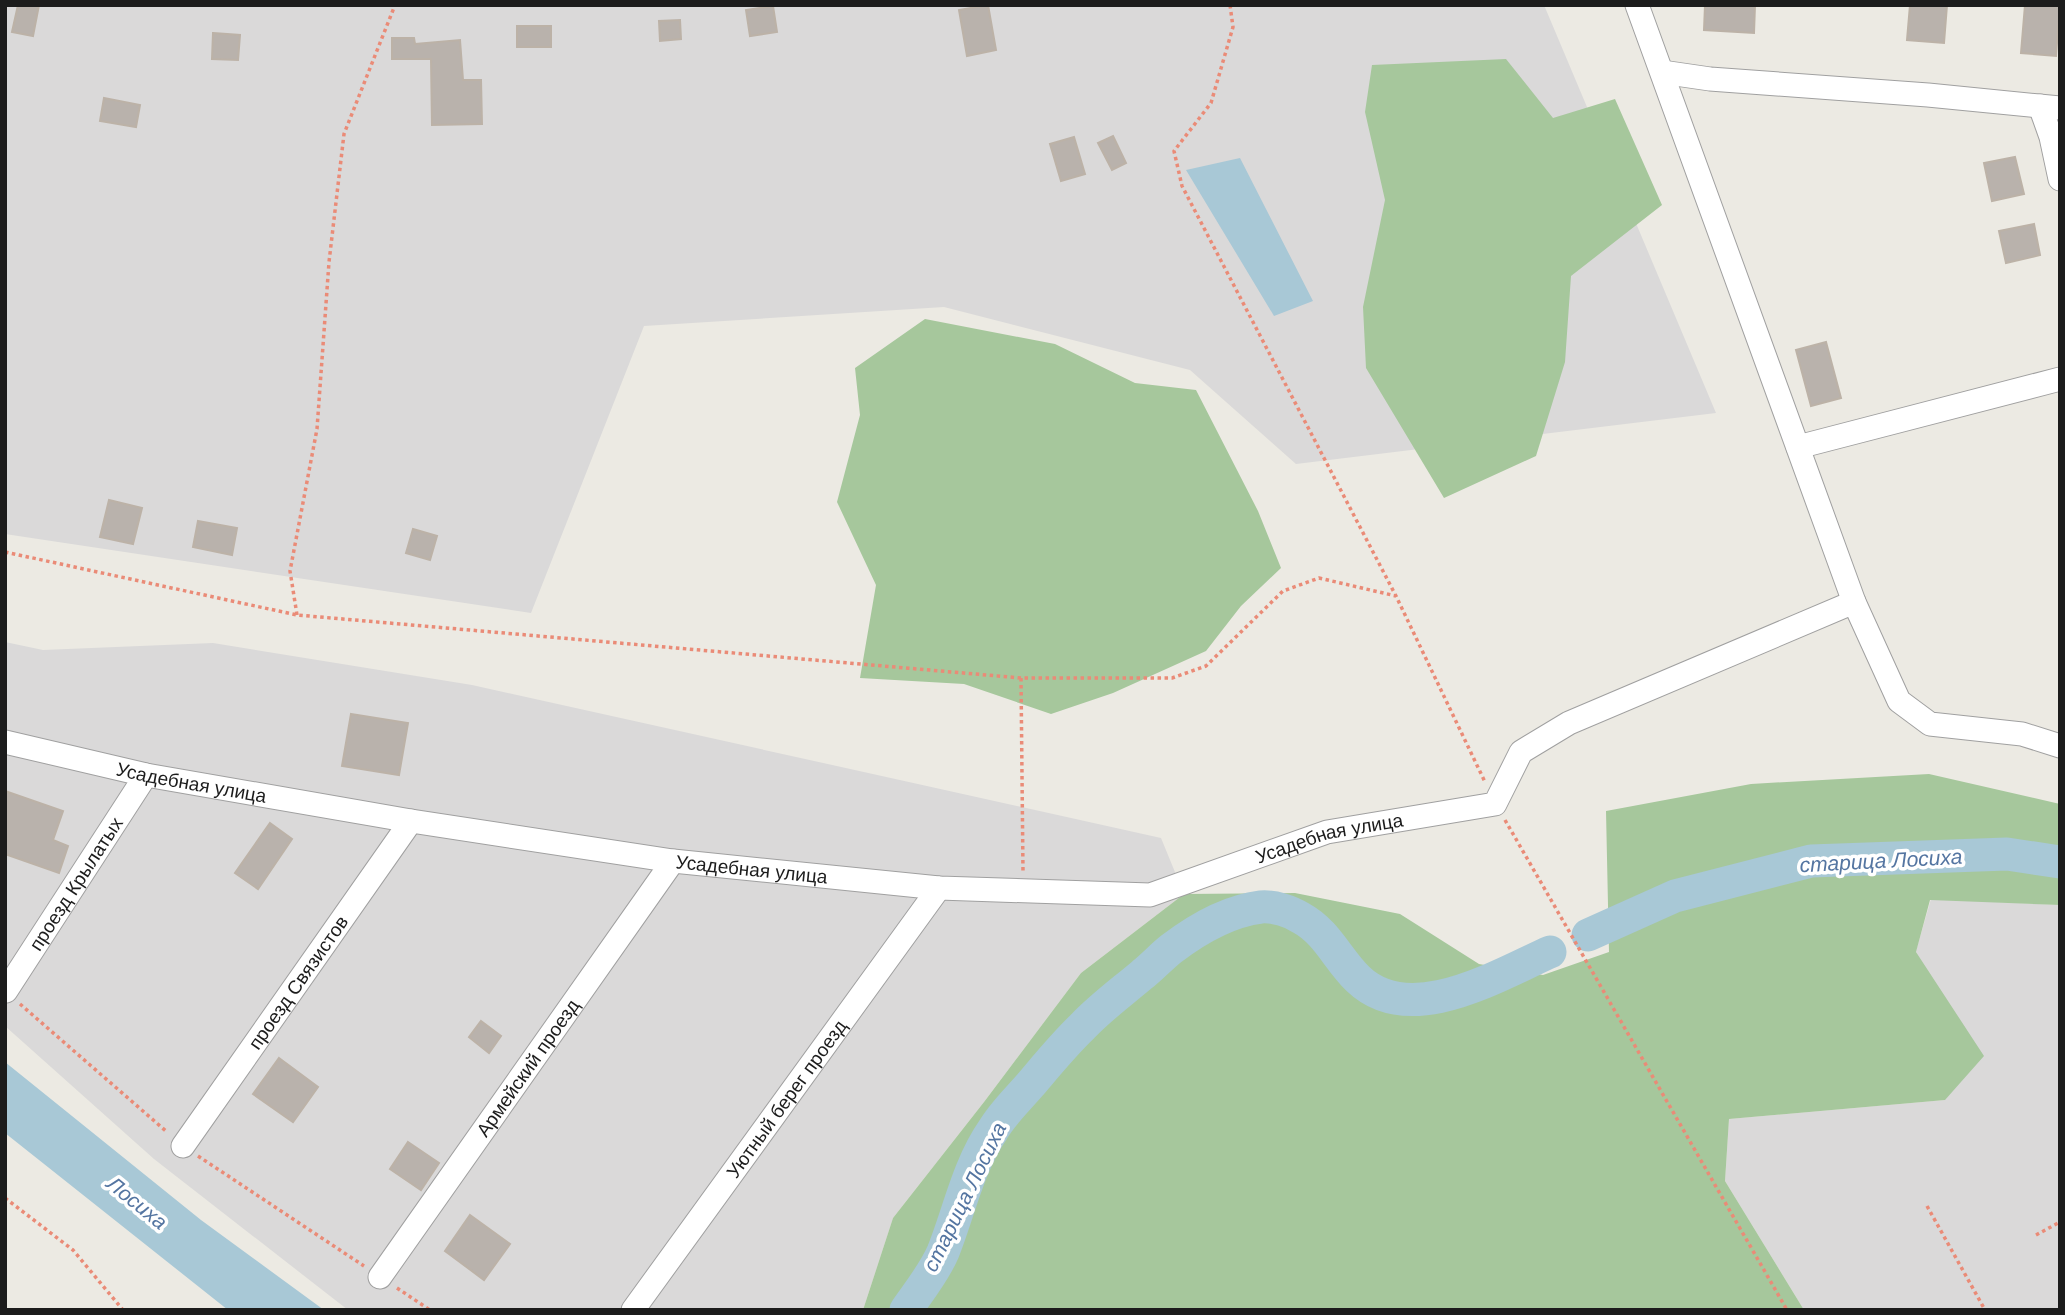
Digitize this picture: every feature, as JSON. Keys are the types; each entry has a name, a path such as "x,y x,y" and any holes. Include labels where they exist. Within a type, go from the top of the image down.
{"street":[{"path":"1637,5 1854,602 1899,701 1930,724 2022,734 2060,746"},
{"path":"1662,72 1710,79 2050,107 2051,137 2060,179"},
{"path":"1798,447 2060,379"},
{"path":"1495,804 1521,752 1569,723 1854,602"},
{"name":"Усадебная улица","path":"5,742 145,775 411,821 673,860 939,888 1150,895 1327,832 1495,804"},
{"name":"проезд Крылатых","path":"6,991 145,775"},
{"name":"проезд Связистов","path":"183,1146 411,821"},
{"name":"Армейский проезд","path":"380,1277 673,860"},
{"name":"Уютный берег проезд","path":"633,1310 939,888"}],"path":[{"path":"297,615 289,571 317,429 328,262 344,134 395,5"},
{"path":"1230,5 1233,27 1211,103 1174,151 1182,186 1396,596 1495,804 1787,1310"},
{"path":"5,552 297,615 1021,678 1172,678 1206,666 1283,591 1319,578 1396,596"},
{"path":"1021,678 1024,890"},
{"path":"6,991 183,1146 430,1310"},
{"path":"5,1198 73,1250 123,1310"},
{"path":"1927,1206 1985,1310"},
{"path":"2036,1236 2060,1222"}],"shaded area":[{"path":"5,5 1544,5 1716,413 1296,464 1190,370 944,307 644,326 531,613 5,534"},
{"path":"5,642 43,650 213,643 472,685 1161,838 1184,894 1081,973 893,1218 863,1310 348,1310 154,1159 5,1026"},
{"path":"1931,899 2060,905 2060,1310 1804,1310 1725,1181 1729,1119 1945,1100 1916,951"}],"green space":[{"path":"1506,59 1553,118 1615,99 1662,205 1571,276 1565,362 1536,456 1444,498 1366,368 1363,307 1385,200 1365,112 1372,65"},
{"path":"925,319 1055,344 1135,383 1196,390 1258,511 1281,568 1241,606 1206,651 1113,693 1051,714 964,684 860,678 876,585 837,502 860,415 855,368"},
{"path":"1929,774 2060,804 2060,905 1930,900 1916,952 1984,1056 1945,1100 1729,1119 1725,1181 1804,1310 863,1310 893,1218 1081,973 1184,894 1295,893 1400,914 1479,964 1543,975 1609,952 1606,811 1751,784"}],"water":[{"path":"1240,158 1313,301 1274,316 1186,170"},
{"name":"Лосиха","path":"5,1062 201,1220 324,1310 228,1310 5,1133"}],"building":[{"path":"18,5 39,5 33,36 12,32"},
{"path":"988,5 996,50 967,56 959,10"},
{"path":"1705,5 1755,5 1754,33 1704,30"},
{"path":"1910,5 1947,5 1944,43 1907,40"},
{"path":"2025,5 2060,5 2056,56 2021,53"},
{"path":"773,6 777,32 750,36 746,10"},
{"path":"680,20 681,39 660,41 659,21"},
{"path":"517,26 551,26 551,47 517,47"},
{"path":"213,33 240,35 238,60 212,59"},
{"path":"392,38 414,38 415,44 460,40 463,80 481,80 482,124 432,125 431,59 392,59"},
{"path":"104,98 140,105 136,127 100,121"},
{"path":"1113,136 1126,163 1112,170 1098,143"},
{"path":"1074,137 1085,174 1061,181 1050,144"},
{"path":"2015,157 2024,194 1992,201 1984,163"},
{"path":"2034,224 2040,255 2006,263 1999,231"},
{"path":"1826,342 1841,398 1811,406 1796,350"},
{"path":"109,500 142,508 133,544 100,537"},
{"path":"198,521 237,528 232,555 193,547"},
{"path":"413,529 437,536 430,560 406,553"},
{"path":"351,714 408,723 399,775 342,766"},
{"path":"5,791 63,811 53,840 68,846 59,873 5,854"},
{"path":"270,823 292,839 258,889 235,873"},
{"path":"481,1021 501,1036 489,1053 469,1037"},
{"path":"279,1058 318,1087 293,1122 253,1094"},
{"path":"408,1142 439,1163 421,1190 390,1169"},
{"path":"470,1215 510,1244 484,1280 445,1251"}],"waterway":[{"name":"старица Лосиха","path":"1588,935 1675,896 1811,861 2007,854 2060,862"},
{"name":"старица Лосиха","path":"906,1310 939,1260 977,1159 1001,1118 1062,1047 1090,1019 1171,949 1202,928 1249,909 1266,907 1287,911 1318,931 1358,979 1379,993 1403,999 1454,993 1550,952"}]}
